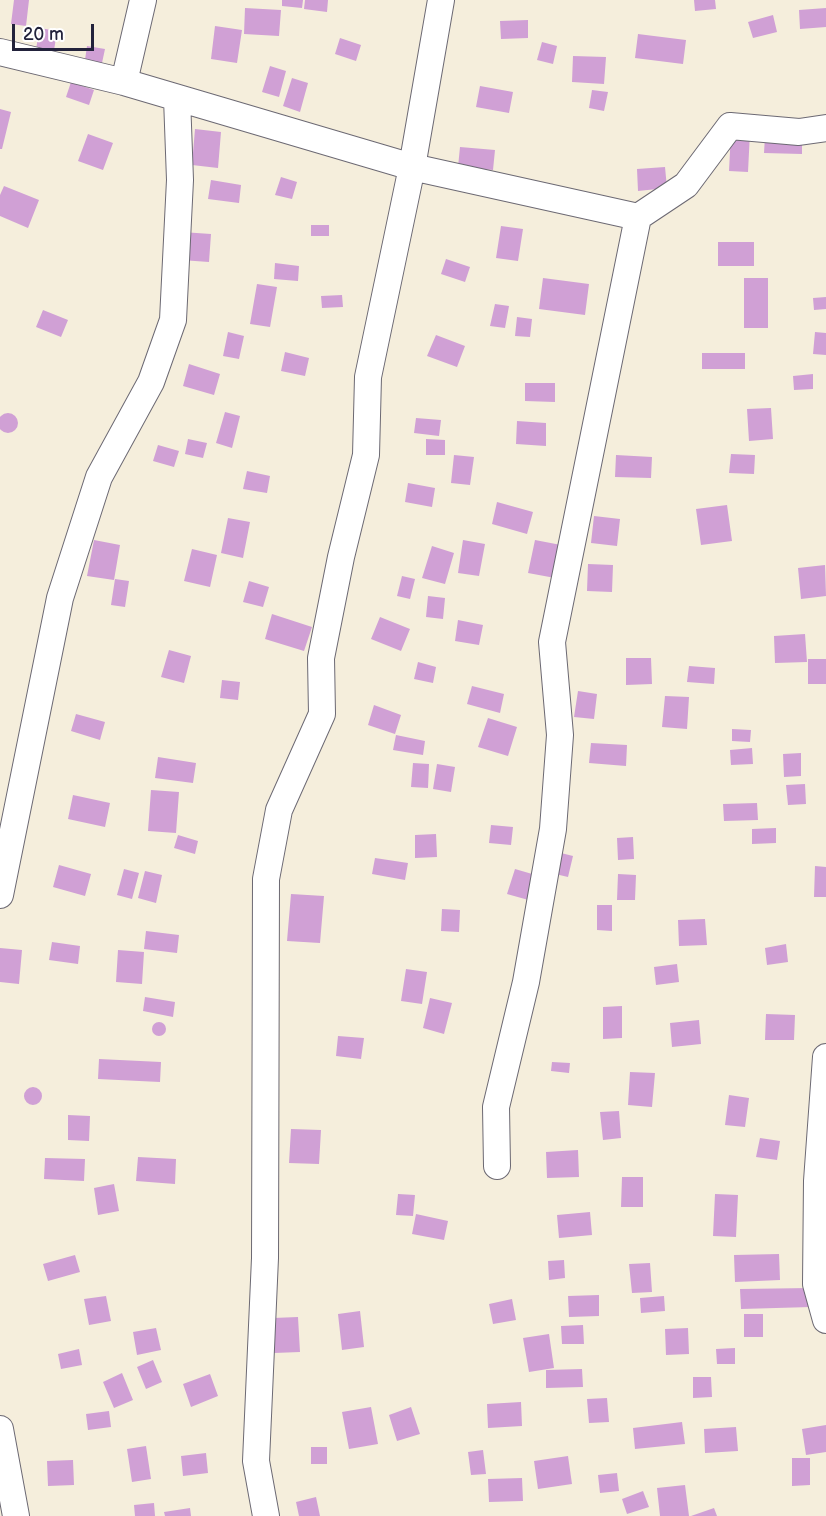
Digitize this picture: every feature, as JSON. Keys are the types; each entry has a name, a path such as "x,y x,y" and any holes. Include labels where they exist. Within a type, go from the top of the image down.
{"street":[{"path":"124,82 143,0"},
{"path":"266,1516 256,1461 265,1258 266,879 279,810 322,714 321,658 341,557 366,456 368,377 412,167 441,0"},
{"path":"0,52 124,82 412,167 638,217"},
{"path":"0,895 9,805 60,598 99,477 151,382 173,320 180,180 177,98"},
{"path":"497,1166 496,1107 526,982 553,829 560,735 552,642 638,217 686,185 730,126 799,132 826,128"},
{"path":"826,1057 817,1181 816,1284 826,1320"},
{"path":"0,1429 16,1516"}],"building":[{"path":"14,0 29,0 26,26 11,24"},
{"path":"282,0 303,0 302,8 282,6"},
{"path":"305,0 328,0 327,12 304,9"},
{"path":"694,0 715,0 716,9 695,11"},
{"path":"245,8 281,10 279,36 244,34"},
{"path":"826,8 826,27 800,29 799,10"},
{"path":"773,15 777,32 753,38 748,22"},
{"path":"528,20 528,38 501,39 500,21"},
{"path":"215,26 242,30 237,63 211,59"},
{"path":"40,28 57,31 53,57 35,54"},
{"path":"638,34 686,40 683,64 635,58"},
{"path":"340,38 361,45 356,61 335,54"},
{"path":"542,42 557,46 553,64 537,60"},
{"path":"87,46 105,49 102,63 85,60"},
{"path":"573,56 606,57 604,84 572,82"},
{"path":"270,66 286,71 279,97 262,92"},
{"path":"292,78 308,83 300,112 283,106"},
{"path":"71,82 94,90 89,105 66,97"},
{"path":"480,86 513,92 509,113 476,107"},
{"path":"592,90 608,92 604,111 589,108"},
{"path":"0,109 11,112 2,149 0,149"},
{"path":"195,129 221,132 218,168 192,165"},
{"path":"731,131 750,132 748,172 729,171"},
{"path":"88,134 113,143 103,170 78,161"},
{"path":"765,136 802,138 802,154 764,153"},
{"path":"460,147 495,150 493,170 458,167"},
{"path":"665,167 667,188 638,191 637,169"},
{"path":"281,177 297,182 292,199 275,195"},
{"path":"211,180 241,185 239,203 208,199"},
{"path":"4,186 39,200 28,228 0,216 0,195"},
{"path":"311,225 329,225 329,236 311,236"},
{"path":"501,226 523,229 518,261 496,258"},
{"path":"182,232 211,234 209,262 181,260"},
{"path":"718,242 754,242 754,266 718,266"},
{"path":"446,259 470,267 465,282 441,274"},
{"path":"275,263 299,266 298,281 274,279"},
{"path":"543,278 589,284 585,315 539,309"},
{"path":"744,278 768,278 768,328 744,328"},
{"path":"257,284 277,287 270,327 250,324"},
{"path":"342,295 343,307 322,308 321,296"},
{"path":"826,297 826,309 814,310 813,298"},
{"path":"495,304 509,306 505,328 490,326"},
{"path":"43,310 68,320 61,337 36,327"},
{"path":"517,317 532,319 530,337 515,336"},
{"path":"228,332 244,336 239,359 223,356"},
{"path":"815,332 826,333 826,355 813,354"},
{"path":"436,335 465,346 457,367 427,356"},
{"path":"285,352 309,358 305,376 281,371"},
{"path":"702,353 745,353 745,369 702,369"},
{"path":"189,364 220,374 214,395 183,386"},
{"path":"813,374 813,389 794,390 793,376"},
{"path":"525,383 555,383 555,402 525,401"},
{"path":"771,408 773,439 749,441 747,409"},
{"path":"225,412 240,416 232,448 216,443"},
{"path":"8,413 15,416 18,423 15,430 8,433 1,430 -2,423 1,416"},
{"path":"416,418 441,420 439,436 414,433"},
{"path":"517,421 546,423 546,446 516,444"},
{"path":"188,439 207,443 203,458 185,454"},
{"path":"426,439 445,440 445,455 426,455"},
{"path":"158,445 179,451 174,467 153,461"},
{"path":"731,454 755,455 754,474 729,473"},
{"path":"454,455 474,457 470,485 451,483"},
{"path":"616,455 652,457 651,478 615,477"},
{"path":"247,471 270,476 267,493 243,489"},
{"path":"408,483 435,488 432,507 405,502"},
{"path":"497,502 533,512 527,534 492,524"},
{"path":"727,505 732,541 701,545 696,509"},
{"path":"594,516 620,519 617,546 591,543"},
{"path":"228,518 250,522 243,558 221,553"},
{"path":"94,540 120,545 114,580 87,576"},
{"path":"463,540 485,544 479,576 458,573"},
{"path":"535,540 561,545 555,578 528,573"},
{"path":"432,546 454,553 445,584 422,578"},
{"path":"192,549 217,555 210,587 184,581"},
{"path":"588,564 613,565 612,592 587,591"},
{"path":"825,565 826,596 801,599 798,568"},
{"path":"402,576 415,579 410,599 397,596"},
{"path":"115,579 129,581 125,607 111,605"},
{"path":"249,581 269,587 263,607 243,602"},
{"path":"428,596 445,598 443,619 426,617"},
{"path":"272,614 312,627 304,651 265,639"},
{"path":"380,617 410,629 401,651 371,639"},
{"path":"458,620 483,625 479,645 455,641"},
{"path":"805,634 807,662 775,663 774,636"},
{"path":"169,650 191,656 184,683 161,677"},
{"path":"626,658 651,658 652,684 626,685"},
{"path":"808,659 826,659 826,684 808,684"},
{"path":"418,662 436,667 433,683 414,679"},
{"path":"689,666 715,668 714,684 687,682"},
{"path":"222,680 240,682 238,700 220,698"},
{"path":"472,686 504,694 500,713 467,704"},
{"path":"578,691 597,694 594,719 574,717"},
{"path":"665,696 689,697 687,729 662,727"},
{"path":"374,705 401,715 395,734 368,725"},
{"path":"76,714 105,722 100,740 71,731"},
{"path":"488,718 517,727 508,756 478,747"},
{"path":"732,729 751,730 750,742 732,741"},
{"path":"396,735 425,741 423,755 393,750"},
{"path":"591,743 627,745 626,766 589,763"},
{"path":"752,748 753,764 731,765 730,750"},
{"path":"801,753 801,776 784,777 783,754"},
{"path":"158,757 196,763 193,783 155,778"},
{"path":"413,763 429,764 428,788 411,787"},
{"path":"437,764 455,767 451,792 433,789"},
{"path":"805,784 806,804 788,805 786,785"},
{"path":"151,790 179,792 176,833 148,831"},
{"path":"73,795 110,803 105,827 68,819"},
{"path":"757,803 758,820 724,821 723,804"},
{"path":"491,825 513,827 511,845 489,843"},
{"path":"776,828 776,843 752,844 752,829"},
{"path":"436,834 437,857 415,858 415,835"},
{"path":"178,835 198,841 195,854 174,848"},
{"path":"633,837 634,859 618,860 617,838"},
{"path":"557,852 573,856 568,877 551,873"},
{"path":"375,858 408,863 405,880 372,874"},
{"path":"59,865 91,874 85,896 53,887"},
{"path":"815,866 826,867 826,897 814,897"},
{"path":"124,869 139,873 132,899 117,895"},
{"path":"515,869 539,876 532,901 507,894"},
{"path":"145,871 162,875 156,903 138,898"},
{"path":"618,874 636,875 635,900 617,900"},
{"path":"291,894 324,896 320,943 287,941"},
{"path":"597,905 612,905 612,931 597,930"},
{"path":"442,909 460,910 459,932 441,931"},
{"path":"705,919 707,945 679,946 678,920"},
{"path":"146,931 179,935 177,953 144,949"},
{"path":"52,942 80,946 78,964 49,960"},
{"path":"786,944 788,962 767,965 765,948"},
{"path":"0,948 22,950 19,984 0,982"},
{"path":"118,950 144,952 142,984 116,982"},
{"path":"677,964 679,982 656,985 654,967"},
{"path":"406,969 427,972 422,1004 401,1001"},
{"path":"145,997 175,1002 173,1017 143,1011"},
{"path":"430,998 452,1003 444,1034 423,1028"},
{"path":"622,1006 622,1038 603,1039 603,1007"},
{"path":"766,1014 795,1015 794,1040 765,1040"},
{"path":"699,1020 701,1044 672,1047 670,1023"},
{"path":"156,1022 162,1022 166,1029 162,1036 156,1036 152,1032 152,1026"},
{"path":"338,1036 364,1038 361,1059 336,1056"},
{"path":"99,1059 161,1062 160,1082 98,1079"},
{"path":"552,1062 570,1063 569,1073 551,1071"},
{"path":"630,1072 655,1073 652,1107 628,1105"},
{"path":"29,1087 37,1087 42,1092 40,1103 29,1105 24,1100 24,1092"},
{"path":"729,1095 749,1098 745,1127 725,1125"},
{"path":"619,1111 621,1138 603,1140 600,1112"},
{"path":"68,1115 90,1116 89,1141 68,1140"},
{"path":"291,1129 321,1130 319,1164 289,1163"},
{"path":"760,1138 780,1141 777,1160 756,1157"},
{"path":"578,1150 579,1177 547,1178 546,1152"},
{"path":"138,1157 176,1159 175,1184 136,1181"},
{"path":"45,1158 85,1159 84,1181 44,1179"},
{"path":"622,1177 643,1177 643,1207 621,1207"},
{"path":"114,1184 119,1211 98,1215 94,1188"},
{"path":"398,1194 415,1195 413,1216 396,1215"},
{"path":"715,1194 738,1195 736,1237 713,1236"},
{"path":"590,1212 592,1235 559,1238 557,1215"},
{"path":"416,1214 448,1221 444,1240 412,1234"},
{"path":"779,1254 780,1280 735,1282 734,1255"},
{"path":"75,1255 80,1272 48,1281 43,1264"},
{"path":"564,1260 565,1278 549,1280 548,1261"},
{"path":"650,1263 652,1292 632,1293 629,1264"},
{"path":"810,1288 811,1307 741,1309 740,1289"},
{"path":"599,1295 599,1316 569,1317 568,1296"},
{"path":"106,1296 111,1321 89,1325 84,1299"},
{"path":"664,1296 665,1311 641,1313 640,1298"},
{"path":"512,1299 516,1320 493,1324 489,1304"},
{"path":"360,1311 364,1347 342,1350 338,1314"},
{"path":"744,1314 763,1314 763,1337 744,1337"},
{"path":"298,1317 300,1352 274,1353 273,1318"},
{"path":"583,1325 584,1344 562,1344 561,1326"},
{"path":"156,1328 161,1350 137,1355 133,1332"},
{"path":"688,1328 689,1354 666,1355 665,1329"},
{"path":"549,1334 554,1368 529,1372 523,1338"},
{"path":"735,1348 735,1364 717,1364 716,1349"},
{"path":"79,1349 82,1365 61,1369 58,1354"},
{"path":"153,1360 162,1382 146,1389 137,1367"},
{"path":"582,1369 583,1387 546,1388 546,1370"},
{"path":"122,1373 133,1400 114,1408 103,1382"},
{"path":"210,1374 218,1396 191,1407 183,1384"},
{"path":"693,1377 711,1377 712,1397 693,1398"},
{"path":"607,1398 609,1422 589,1423 587,1399"},
{"path":"521,1402 522,1426 488,1428 487,1404"},
{"path":"371,1407 378,1444 349,1449 342,1412"},
{"path":"411,1407 420,1434 397,1441 389,1415"},
{"path":"109,1411 111,1427 88,1430 86,1414"},
{"path":"682,1422 685,1444 635,1449 633,1428"},
{"path":"826,1425 826,1452 806,1455 802,1429"},
{"path":"736,1427 738,1451 705,1453 704,1429"},
{"path":"146,1446 151,1479 132,1482 127,1449"},
{"path":"311,1447 327,1447 327,1464 311,1464"},
{"path":"483,1450 486,1474 471,1475 468,1452"},
{"path":"206,1453 208,1473 183,1476 181,1456"},
{"path":"568,1456 572,1484 538,1489 534,1461"},
{"path":"792,1458 810,1458 810,1485 792,1486"},
{"path":"73,1460 74,1485 48,1486 47,1461"},
{"path":"617,1473 619,1491 600,1493 598,1475"},
{"path":"522,1478 523,1501 489,1502 488,1479"},
{"path":"685,1485 689,1516 660,1516 657,1488"},
{"path":"643,1491 649,1507 627,1514 622,1499"},
{"path":"316,1497 320,1516 299,1516 296,1502"},
{"path":"154,1503 155,1516 135,1516 134,1505"},
{"path":"190,1508 191,1516 165,1516 164,1512"},
{"path":"714,1508 717,1516 691,1516"}]}
